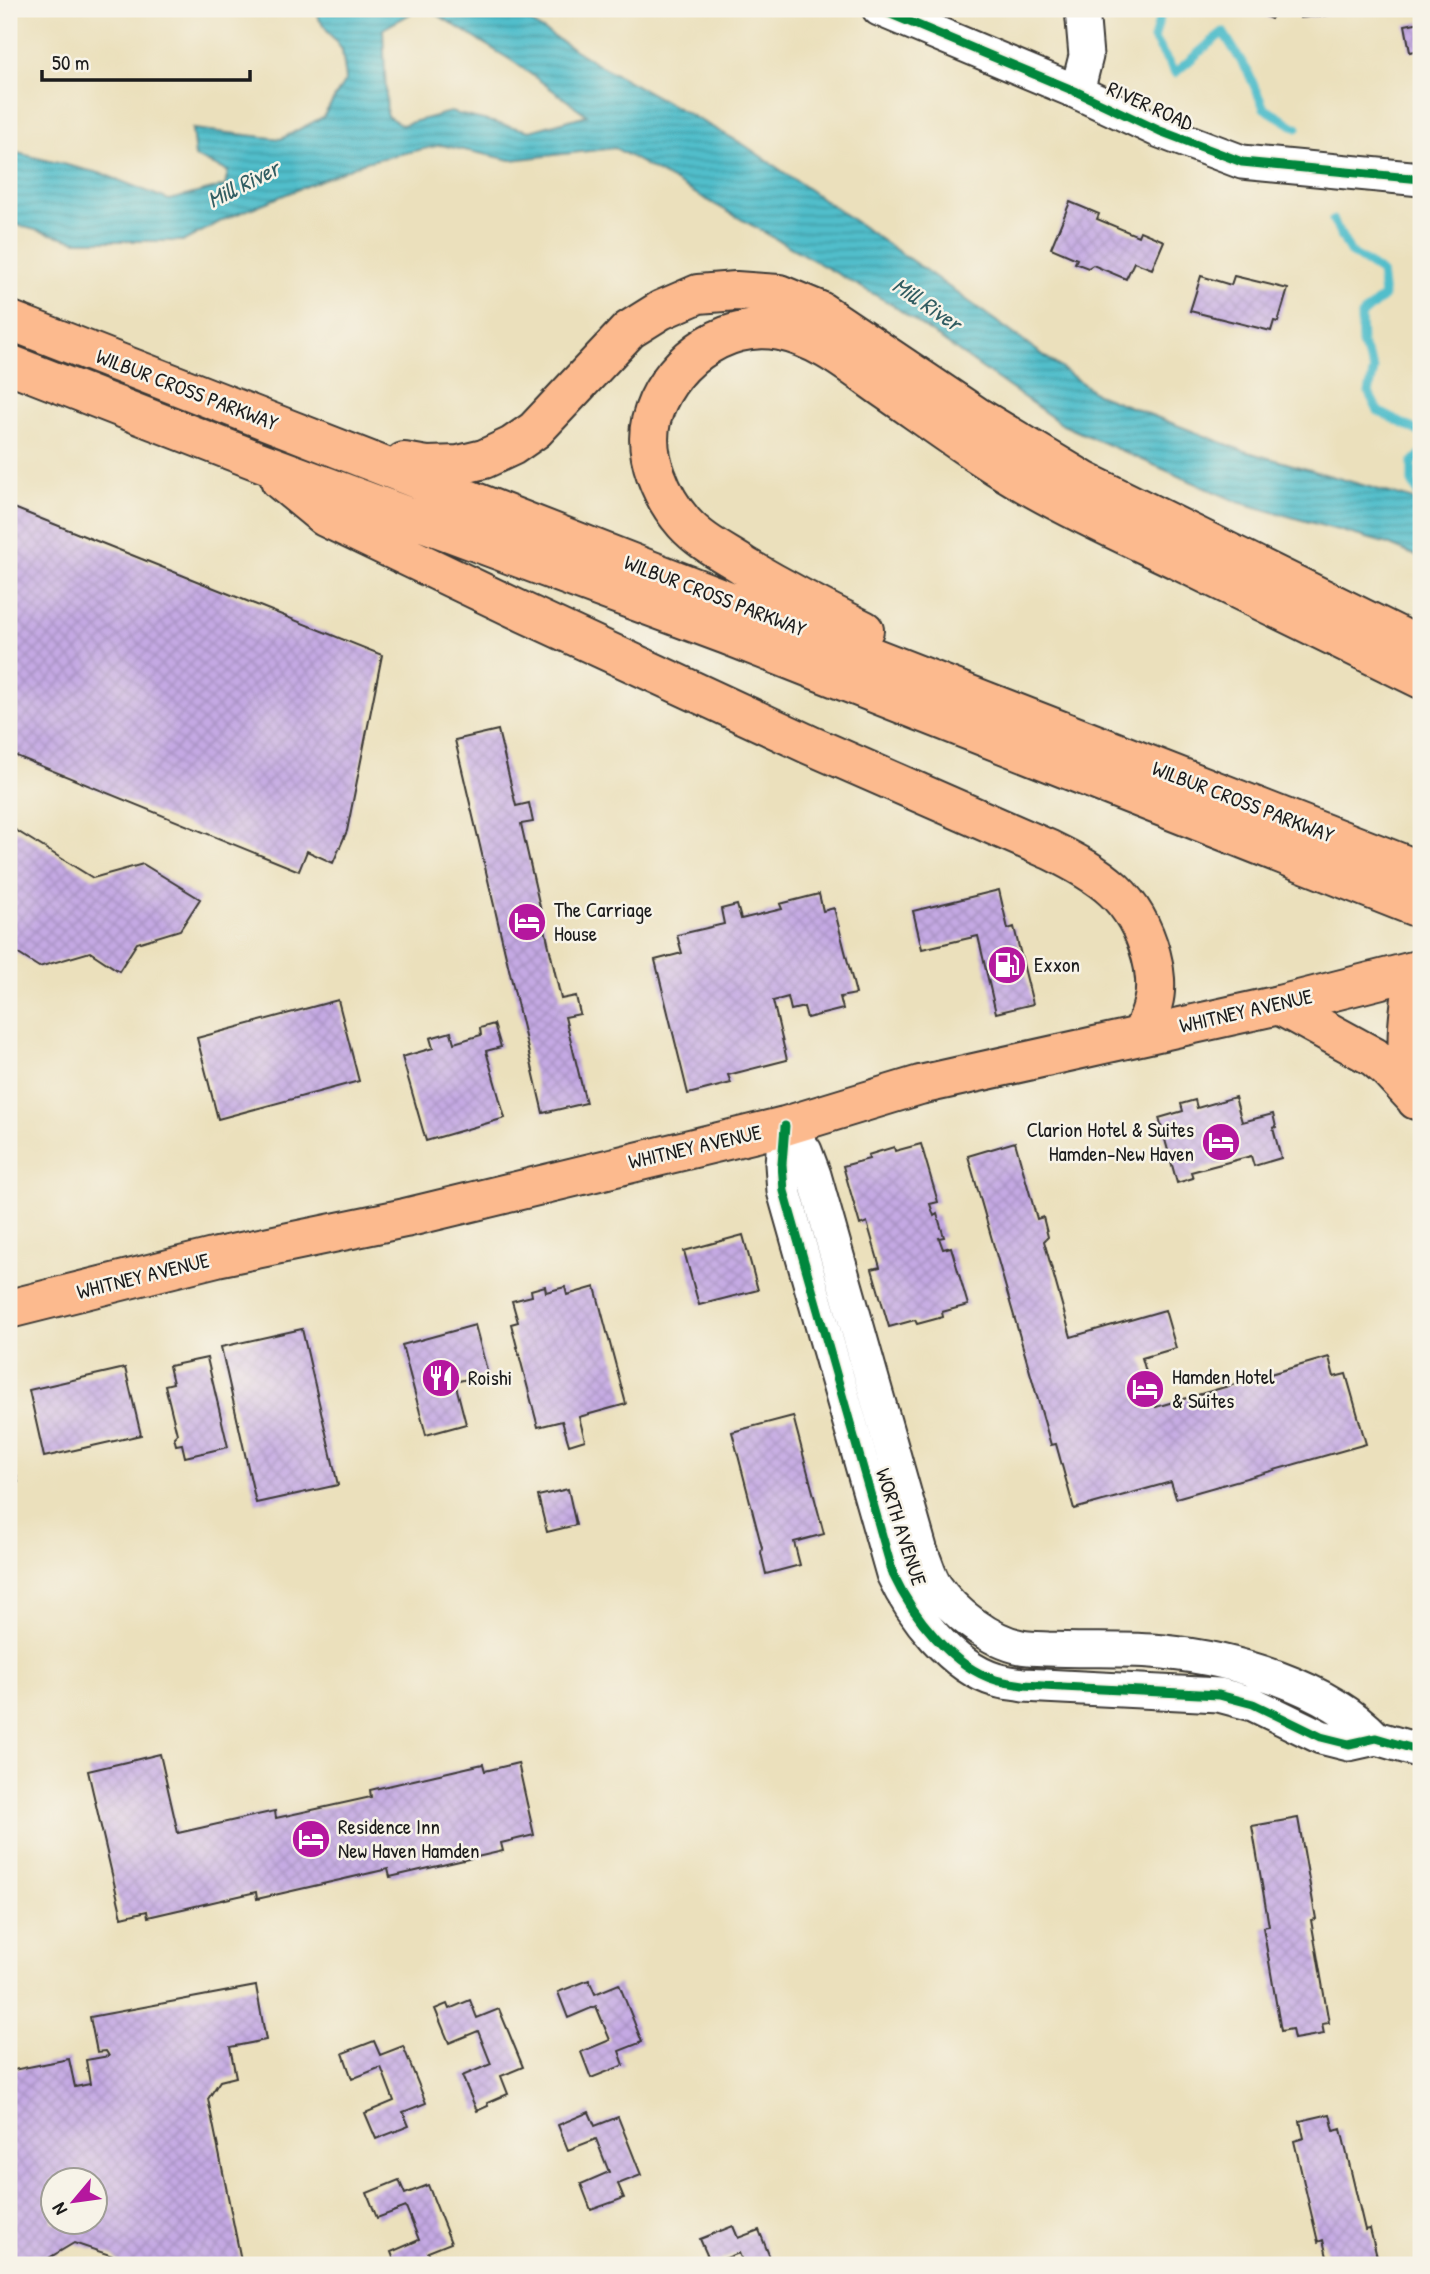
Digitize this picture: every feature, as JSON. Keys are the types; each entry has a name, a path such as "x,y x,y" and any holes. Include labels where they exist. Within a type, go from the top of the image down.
{"main road":[{"path":"350,453 427,466 459,465 484,459 512,446 535,430 629,330 661,310 698,294 736,291 779,294 820,310 976,416 1084,481 1421,647"},
{"name":"WILBUR CROSS PARKWAY","path":"9,320 1421,871"},
{"path":"946,685 894,645 756,573 709,545 684,523 668,500 657,477 649,448 651,422 664,391 683,364 706,346 731,335 753,330 776,330 799,336 826,348 1033,488 1421,679"},
{"name":"WILBUR CROSS PARKWAY","path":"9,364 253,459 727,635 1421,909"},
{"path":"253,459 326,517 524,613 773,728 1086,868 1125,899 1147,938 1153,964 1154,1003 1142,1034"},
{"path":"1418,970 1407,1017 1406,1041 1418,1104"},
{"name":"WHITNEY AVENUE","path":"9,1309 217,1257 405,1218 785,1126 920,1085 1418,970"},
{"path":"1279,1004 1374,1057 1418,1104"}],"street":[{"name":"RIVER ROAD","path":"879,9 1077,92 1160,131 1242,162 1421,179"},
{"path":"1077,92 1086,57 1082,9"},
{"name":"WORTH AVENUE","path":"785,1126 808,1158 915,1529 934,1585 952,1607 969,1622 1019,1647 1163,1652 1235,1663 1273,1676 1342,1709 1360,1721 1376,1738"},
{"name":"WORTH AVENUE","path":"785,1126 782,1164 784,1191 893,1574 904,1597 936,1638 967,1667 995,1680 1023,1685 1219,1695 1253,1704 1321,1738 1349,1744 1376,1738 1421,1751"},
{"path":"812,1289 844,1280"},
{"name":"WORTH AVENUE","path":"883,1537 915,1529"},
{"path":"967,1667 984,1630"}],"water":[{"name":"Mill River","path":"316,9 419,9 383,29 387,116 402,125 450,112 530,131 587,115 514,62 428,9 509,9 601,66 743,144 928,272 1097,394 1241,450 1421,502 1421,558 1388,544 1238,502 1063,425 891,304 615,148 511,160 441,145 365,162 225,219 184,241 77,241 9,223 9,151 103,174 169,200 225,186 228,171 195,157 192,129 281,139 323,117 346,79 342,50 319,19"}],"building":[{"path":"1250,9 1328,9 1328,15 1300,18 1299,11 1275,13 1271,19"},
{"path":"1421,22 1421,50 1410,52 1405,25"},
{"path":"1070,202 1099,214 1097,219 1138,236 1140,231 1164,241 1152,269 1134,262 1126,279 1093,265 1088,268 1075,263 1077,259 1051,248"},
{"path":"1201,276 1231,285 1234,276 1288,289 1278,322 1274,321 1271,331 1190,311"},
{"path":"9,506 382,655 347,831 333,863 307,851 299,871 9,753"},
{"path":"498,730 516,806 529,803 533,822 521,824 561,999 576,996 580,1014 565,1017 586,1103 543,1113 455,740"},
{"path":"9,826 93,878 143,864 200,899 180,930 137,943 119,971 90,952 39,967 9,948"},
{"path":"999,890 1008,929 1014,927 1033,1004 996,1013 978,936 922,949 913,911"},
{"path":"819,894 823,911 834,908 856,994 840,997 843,1009 807,1018 804,1007 791,1010 788,997 773,1001 787,1060 728,1075 731,1083 688,1094 655,960 682,953 677,935 724,924 721,909 737,905 741,919 782,909 780,904"},
{"path":"338,1000 359,1081 218,1119 197,1038"},
{"path":"494,1024 501,1047 486,1051 505,1118 426,1141 402,1057 433,1048 430,1038 451,1032 454,1043 481,1035 480,1028"},
{"name":"Clarion Hotel & Suites Hamden-New Haven","path":"1235,1097 1242,1122 1273,1114 1276,1127 1273,1128 1281,1158 1254,1166 1251,1156 1191,1172 1193,1178 1177,1183 1159,1118 1183,1111 1181,1104 1195,1100 1197,1108"},
{"path":"1015,1142 1037,1219 1043,1217 1048,1237 1044,1241 1071,1337 1165,1310 1176,1348 1142,1358 1156,1407 1329,1357 1334,1377 1346,1374 1366,1444 1176,1498 1171,1482 1074,1509 1056,1444 1051,1445 968,1156"},
{"path":"921,1144 938,1202 930,1204 934,1216 937,1214 944,1237 939,1238 943,1249 951,1247 968,1305 942,1312 943,1317 917,1324 915,1320 889,1327 872,1269 880,1267 867,1222 860,1225 843,1166 869,1159 868,1155 894,1147 895,1151"},
{"path":"743,1235 758,1290 699,1305 684,1251"},
{"path":"545,1286 546,1292 565,1287 567,1295 595,1287 626,1404 579,1417 585,1440 569,1445 562,1421 538,1427 511,1324 518,1322 512,1301 532,1296 531,1290"},
{"name":"Roishi","path":"475,1325 488,1374 455,1382 466,1424 426,1435 402,1345"},
{"path":"302,1329 338,1485 256,1503 221,1347"},
{"path":"207,1358 228,1447 185,1457 182,1444 176,1445 174,1437 177,1434 165,1385 173,1383 169,1366"},
{"path":"125,1368 141,1435 44,1457 29,1390"},
{"path":"793,1416 824,1534 794,1542 800,1565 766,1574 762,1548 732,1432"},
{"path":"9,1447 18,1482 9,1484"},
{"path":"568,1489 576,1525 547,1532 538,1496"},
{"name":"Residence Inn New Haven Hamden","path":"160,1754 178,1833 275,1811 276,1818 371,1797 370,1790 483,1764 485,1771 518,1763 534,1835 501,1843 503,1851 390,1877 388,1869 257,1899 256,1892 148,1917 147,1911 122,1917 88,1771"},
{"path":"1298,1818 1316,1919 1311,1920 1329,2023 1322,2024 1324,2034 1294,2039 1292,2029 1281,2031 1263,1927 1269,1926 1252,1826"},
{"path":"589,1980 595,1994 619,1984 642,2042 619,2051 624,2065 591,2078 581,2052 610,2040 596,2006 568,2018 558,1992"},
{"path":"256,1986 266,2040 230,2047 236,2077 220,2081 208,2099 242,2265 122,2265 113,2256 74,2243 37,2265 9,2265 9,2077 13,2076 13,2070 69,2059 75,2087 90,2084 86,2060 109,2056 106,2051 97,2052 90,2017"},
{"path":"470,2000 477,2018 499,2009 523,2067 501,2076 508,2094 487,2103 488,2106 477,2111 462,2076 491,2064 478,2031 449,2043 435,2009 447,2004 449,2009"},
{"path":"374,2041 380,2055 403,2046 426,2103 403,2112 409,2126 376,2139 365,2113 394,2101 381,2067 352,2079 343,2053"},
{"path":"589,2112 595,2126 618,2117 641,2175 618,2184 624,2198 591,2210 581,2184 609,2172 596,2139 568,2150 558,2125"},
{"path":"1330,2114 1334,2131 1341,2129 1365,2230 1370,2229 1379,2265 1329,2265 1323,2240 1318,2242 1294,2141 1304,2138 1300,2121"},
{"path":"399,2180 405,2194 428,2185 451,2243 428,2252 434,2265 396,2265 391,2252 419,2240 406,2207 377,2218 367,2193"},
{"path":"733,2226 738,2238 759,2230 773,2265 744,2265 739,2253 711,2264 700,2239"}],"waterway":[{"path":"1162,9 1154,39 1175,73 1223,32 1248,72 1264,108 1297,128"},
{"path":"1333,220 1350,252 1381,272 1384,296 1361,316 1362,344 1374,369 1369,393 1378,411 1421,433"},
{"path":"1421,454 1412,463 1412,482 1421,499"}],"cycle path":[{"path":"879,9 1077,92 1160,131 1242,162 1421,179"},
{"path":"785,1126 782,1164 784,1191 893,1574 922,1622 949,1652 980,1673 1003,1682 1219,1695 1253,1704 1321,1737 1349,1744 1376,1738 1421,1751"}],"place":[{"name":"The Carriage House","path":"527,922"},
{"name":"Exxon","path":"1007,965"},
{"name":"Clarion Hotel & Suites Hamden-New Haven","path":"1221,1142"},
{"name":"Roishi","path":"441,1378"},
{"name":"Hamden Hotel & Suites","path":"1145,1389"},
{"name":"Residence Inn New Haven Hamden","path":"311,1839"}]}
